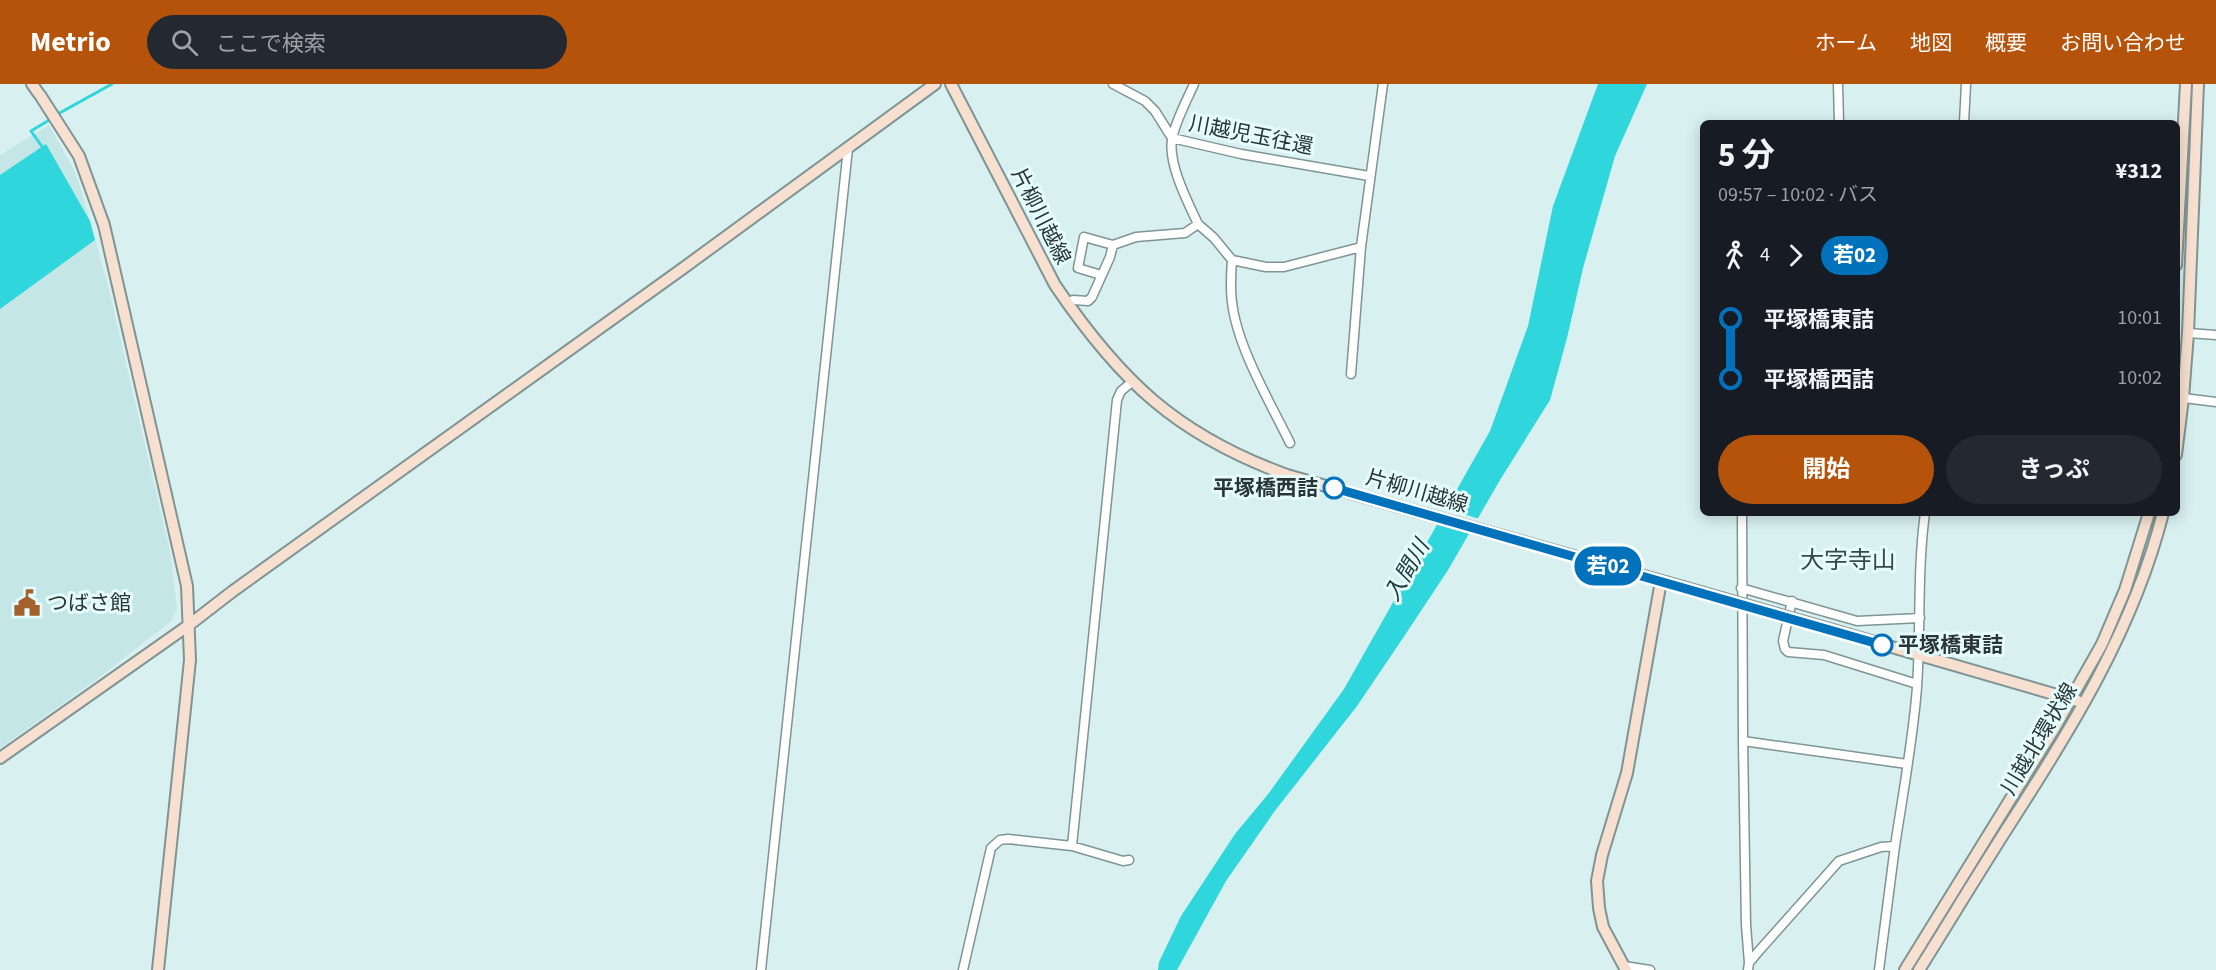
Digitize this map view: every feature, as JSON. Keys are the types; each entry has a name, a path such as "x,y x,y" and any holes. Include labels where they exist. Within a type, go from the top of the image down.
{"main road":[{"path":"32,84 79,156 105,225 187,585 190,660 158,970"},
{"path":"0,758 357,504 935,84"},
{"name":"片柳川越線","path":"951,84 1055,285 1067,303 1108,357 1132,382 1171,416 1193,431 1227,449 1287,475 2084,703"},
{"path":"2180,193 2186,84"},
{"path":"2180,398 2188,333 2198,84"},
{"name":"川越北環状線","path":"1905,970 2072,699 2102,644 2119,605 2148,516"},
{"name":"川越北環状線","path":"1919,970 2084,703 2128,618 2150,558 2162,516"},
{"path":"1625,968 1603,927 1597,881 1602,855 1628,773 1661,581"}],"street":[{"name":"川越児玉往還","path":"1113,84 1127,87 1145,101 1155,111 1172,138 1241,154 1369,176"},
{"path":"1194,84 1172,138 1173,160 1198,224 1214,238 1232,260 1266,267 1284,267 1361,247"},
{"path":"1351,374 1361,247 1383,86 1374,84"},
{"path":"1838,84 1839,120"},
{"path":"1964,120 1966,84"},
{"path":"761,970 848,148"},
{"path":"1101,275 1078,268 1084,237 1113,245 1136,237 1185,233 1198,224"},
{"path":"1067,303 1073,300 1088,301 1092,297 1113,245"},
{"path":"1232,260 1231,292 1235,319 1258,378 1290,443"},
{"path":"2188,333 2216,335"},
{"path":"1072,846 1117,400 1122,391 1132,382"},
{"path":"2180,398 2216,402"},
{"path":"1742,516 1743,741 1746,925 1749,967"},
{"path":"1879,970 1917,684 1921,554 1925,516"},
{"path":"1741,588 1857,621 1920,618"},
{"path":"1792,601 1783,641 1788,652 1824,655 1917,684"},
{"path":"1743,741 1907,764"},
{"path":"963,970 990,854 995,843 1008,839 1072,846 1123,861 1130,860"},
{"path":"1749,967 1839,861 1881,847 1895,846"},
{"path":"1625,968 1650,970"}],"shaded area":[{"path":"49,125 74,170 109,290 171,556 177,609 171,621 100,677 0,748 0,155"}],"water":[{"path":"1598,84 1647,84 1615,156 1583,268 1550,400 1448,570 1357,706 1274,812 1226,881 1177,970 1158,970 1159,962 1181,916 1235,834 1269,793 1344,689 1490,431 1528,326 1553,206"},
{"path":"46,144 90,221 95,240 0,309 0,175"}],"pier":[{"path":"1443,508 1480,519 1472,534 1434,523"}],"waterway":[{"path":"56,115 112,84"},
{"path":"43,148 31,131 51,119"}],"bus line":[{"name":"若02","path":"1334,488 1882,645"}],"place":[{"name":"平塚橋西詰","path":"1334,488"},
{"name":"つばさ館","path":"27,603"},
{"name":"平塚橋東詰","path":"1882,645"}],"district":[{"name":"大字寺山","path":"1848,560"}],"water label":[{"name":"入間川","path":"1406,570"}]}
